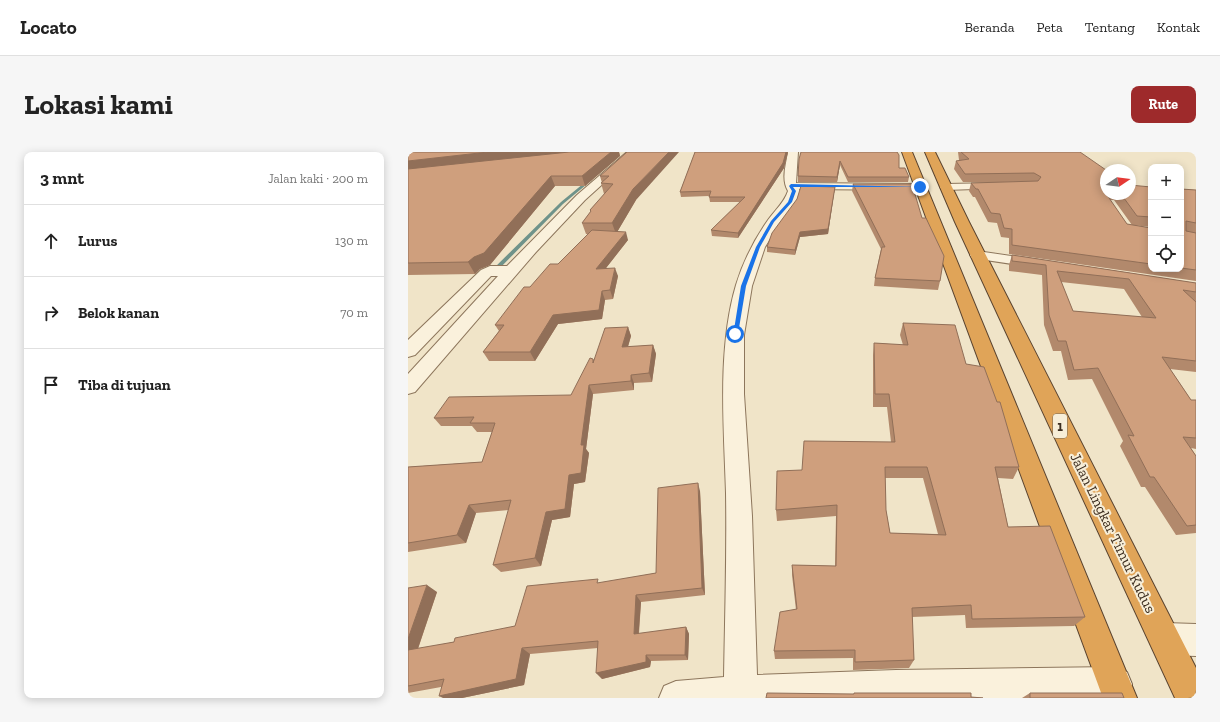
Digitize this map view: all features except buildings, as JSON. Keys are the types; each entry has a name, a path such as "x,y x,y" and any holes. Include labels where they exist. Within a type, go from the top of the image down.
{"highway":[{"path":"907,152 1118,691"},
{"name":"Jalan Lingkar Timur Kudus","path":"930,152 977,255 1193,698"}],"street":[{"path":"408,387 457,330 504,271 633,152"},
{"path":"741,692 739,516 734,394 735,334 744,286 758,247 773,222 790,202 794,191 791,186 790,176 793,152"},
{"path":"791,186 920,187"},
{"path":"946,187 1008,186"},
{"path":"977,255 1055,266"},
{"path":"408,351 486,273 504,271"},
{"path":"1164,639 1196,640"},
{"path":"676,698 741,692 862,687 1118,691"}],"waterway":[{"path":"493,272 562,203 590,180"}],"route":[{"path":"735,334 744,286 758,247 773,222 790,202 794,191 794,188 791,186 920,187"}]}
